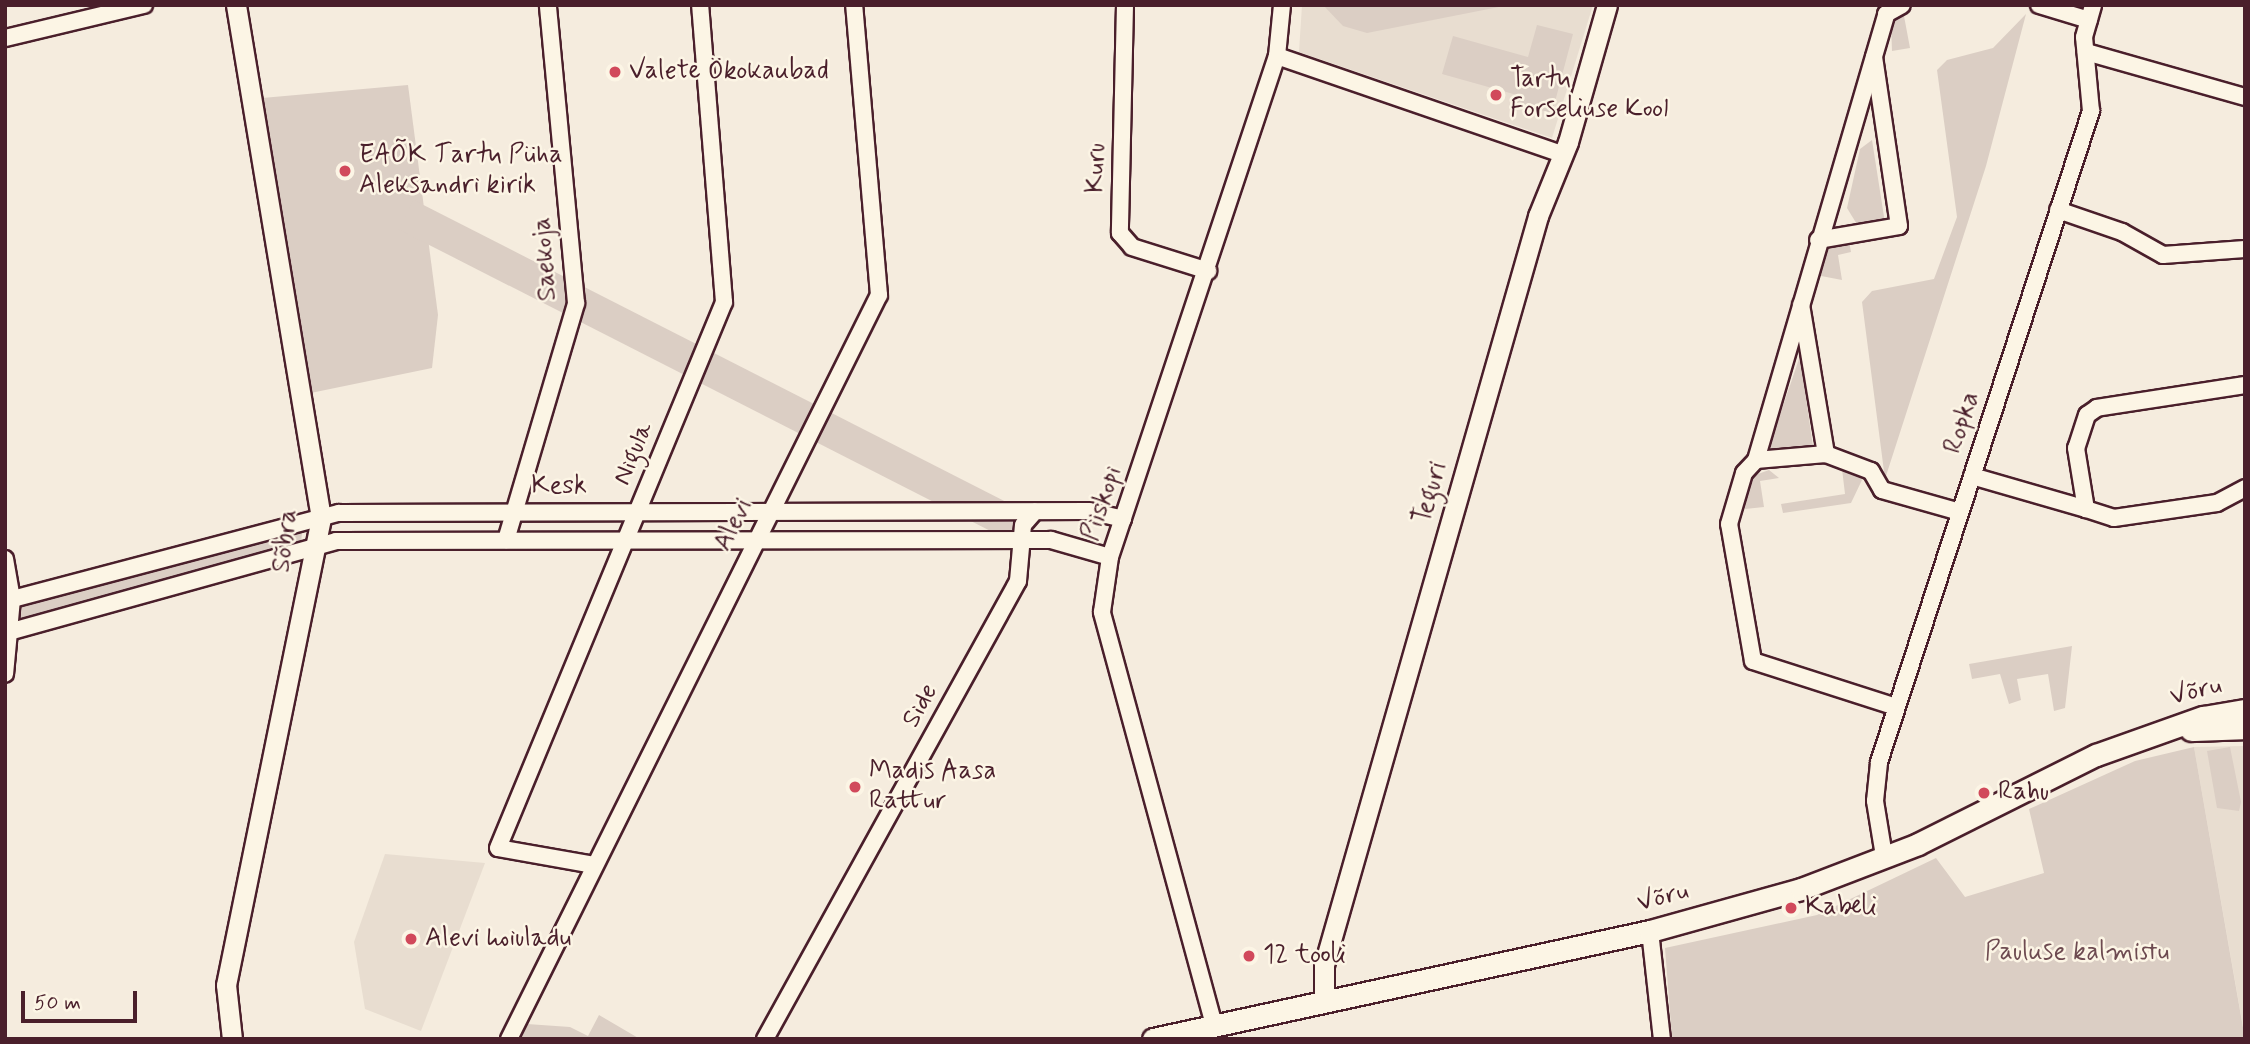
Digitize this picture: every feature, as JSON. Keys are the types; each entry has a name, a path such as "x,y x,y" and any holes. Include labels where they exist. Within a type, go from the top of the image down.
{"main road":[{"name":"Võru","path":"1153,1039 1650,931 1801,889 1884,856 2161,730 2245,710"},
{"name":"Võru","path":"2161,730 2245,728"}],"street":[{"path":"5,38 144,5"},
{"name":"Sõbra","path":"232,1039 226,985 321,518 236,5"},
{"name":"Saekoja","path":"506,540 509,511 576,303 548,5"},
{"name":"Nigula","path":"594,865 498,848 724,302 700,5"},
{"name":"Alevi","path":"509,1039 768,510 879,295 854,5"},
{"name":"Kuru","path":"1125,5 1120,233 1132,247 1208,271"},
{"name":"Piiskopi","path":"1214,1025 1102,612 1110,557 1278,56 1282,5"},
{"name":"Teguri","path":"1324,1000 1324,965 1607,5"},
{"path":"1896,708 1753,661 1729,524 1744,473 1756,460 1886,14 1902,5"},
{"path":"2039,5 2091,13"},
{"name":"Ropka","path":"1884,856 1876,781 1896,708 2091,111 2086,52 2091,13"},
{"path":"2086,52 2245,97"},
{"path":"1818,240 1899,226 1873,54"},
{"path":"1278,56 1561,154"},
{"path":"2058,210 2123,232 2163,255 2245,249"},
{"path":"1801,301 1826,454"},
{"path":"2086,509 2076,448 2087,415 2097,408 2245,385"},
{"path":"1756,460 1826,454 1871,471 1882,490 1960,512"},
{"path":"1972,475 2086,509 2130,519 2217,503 2245,488"},
{"name":"Kesk","path":"8,600 321,518 509,511 768,510 1035,511 1124,519"},
{"path":"1019,540 1035,511"},
{"name":"Side","path":"765,1039 1018,581 1019,540"},
{"name":"Kesk","path":"8,632 336,541 1051,540 1110,557"},
{"path":"5,559 8,600 5,674"},
{"path":"1650,931 1662,1039"}],"shaded area":[{"name":"Tartu Forseliuse Kool","path":"1302,5 1593,5 1552,138 1299,52"},
{"path":"2245,746 2245,1038 2194,747"},
{"path":"385,854 485,863 421,1031 365,1009 354,942"}],"green space":[{"path":"1323,5 1509,5 1367,33 1343,26"},
{"path":"2026,14 1986,166 1885,479 1862,302 1872,291 1934,279 1957,217 1937,70 1947,60 1993,48"},
{"path":"1904,16 1910,48 1892,51 1891,24"},
{"path":"1537,25 1573,34 1552,113 1515,103 1517,95 1442,74 1453,36 1528,57"},
{"path":"408,85 438,315 432,368 301,395 252,99"},
{"path":"1872,140 1885,223 1858,226 1847,208 1860,149"},
{"path":"414,200 1024,511 1009,540 399,229"},
{"path":"1849,241 1851,252 1838,255 1842,280 1816,275 1824,245"},
{"path":"1800,356 1813,447 1773,454 1770,444"},
{"path":"1851,467 1862,480 1851,503 1783,513 1781,504 1845,494 1842,469"},
{"path":"1769,470 1779,478 1760,481 1764,507 1745,509 1747,478"},
{"path":"303,523 301,543 5,633 5,601"},
{"path":"2072,646 2065,708 2054,711 2048,674 2017,679 2021,700 2009,704 2000,674 1972,679 1969,664"},
{"name":"Pauluse kalmistu","path":"2194,747 2245,1039 1672,1039 1665,948 1817,915 1936,858 1965,897 2044,873 2029,809 2135,761"},
{"path":"2230,747 2241,802 2239,811 2217,808 2207,751"},
{"path":"599,1015 640,1039 521,1039 527,1024 570,1027 588,1036"}],"place":[{"name":"Valete Ökokaubad","path":"615,72"},
{"name":"Tartu Forseliuse Kool","path":"1496,95"},
{"name":"EAÕK Tartu Püha Aleksandri kirik","path":"345,171"},
{"name":"Madis Aasa Rattur","path":"855,787"},
{"name":"Rahu","path":"1984,793"},
{"name":"Kabeli","path":"1791,908"},
{"name":"Alevi hoiuladu","path":"411,939"},
{"name":"12 tooli","path":"1249,956"}]}
